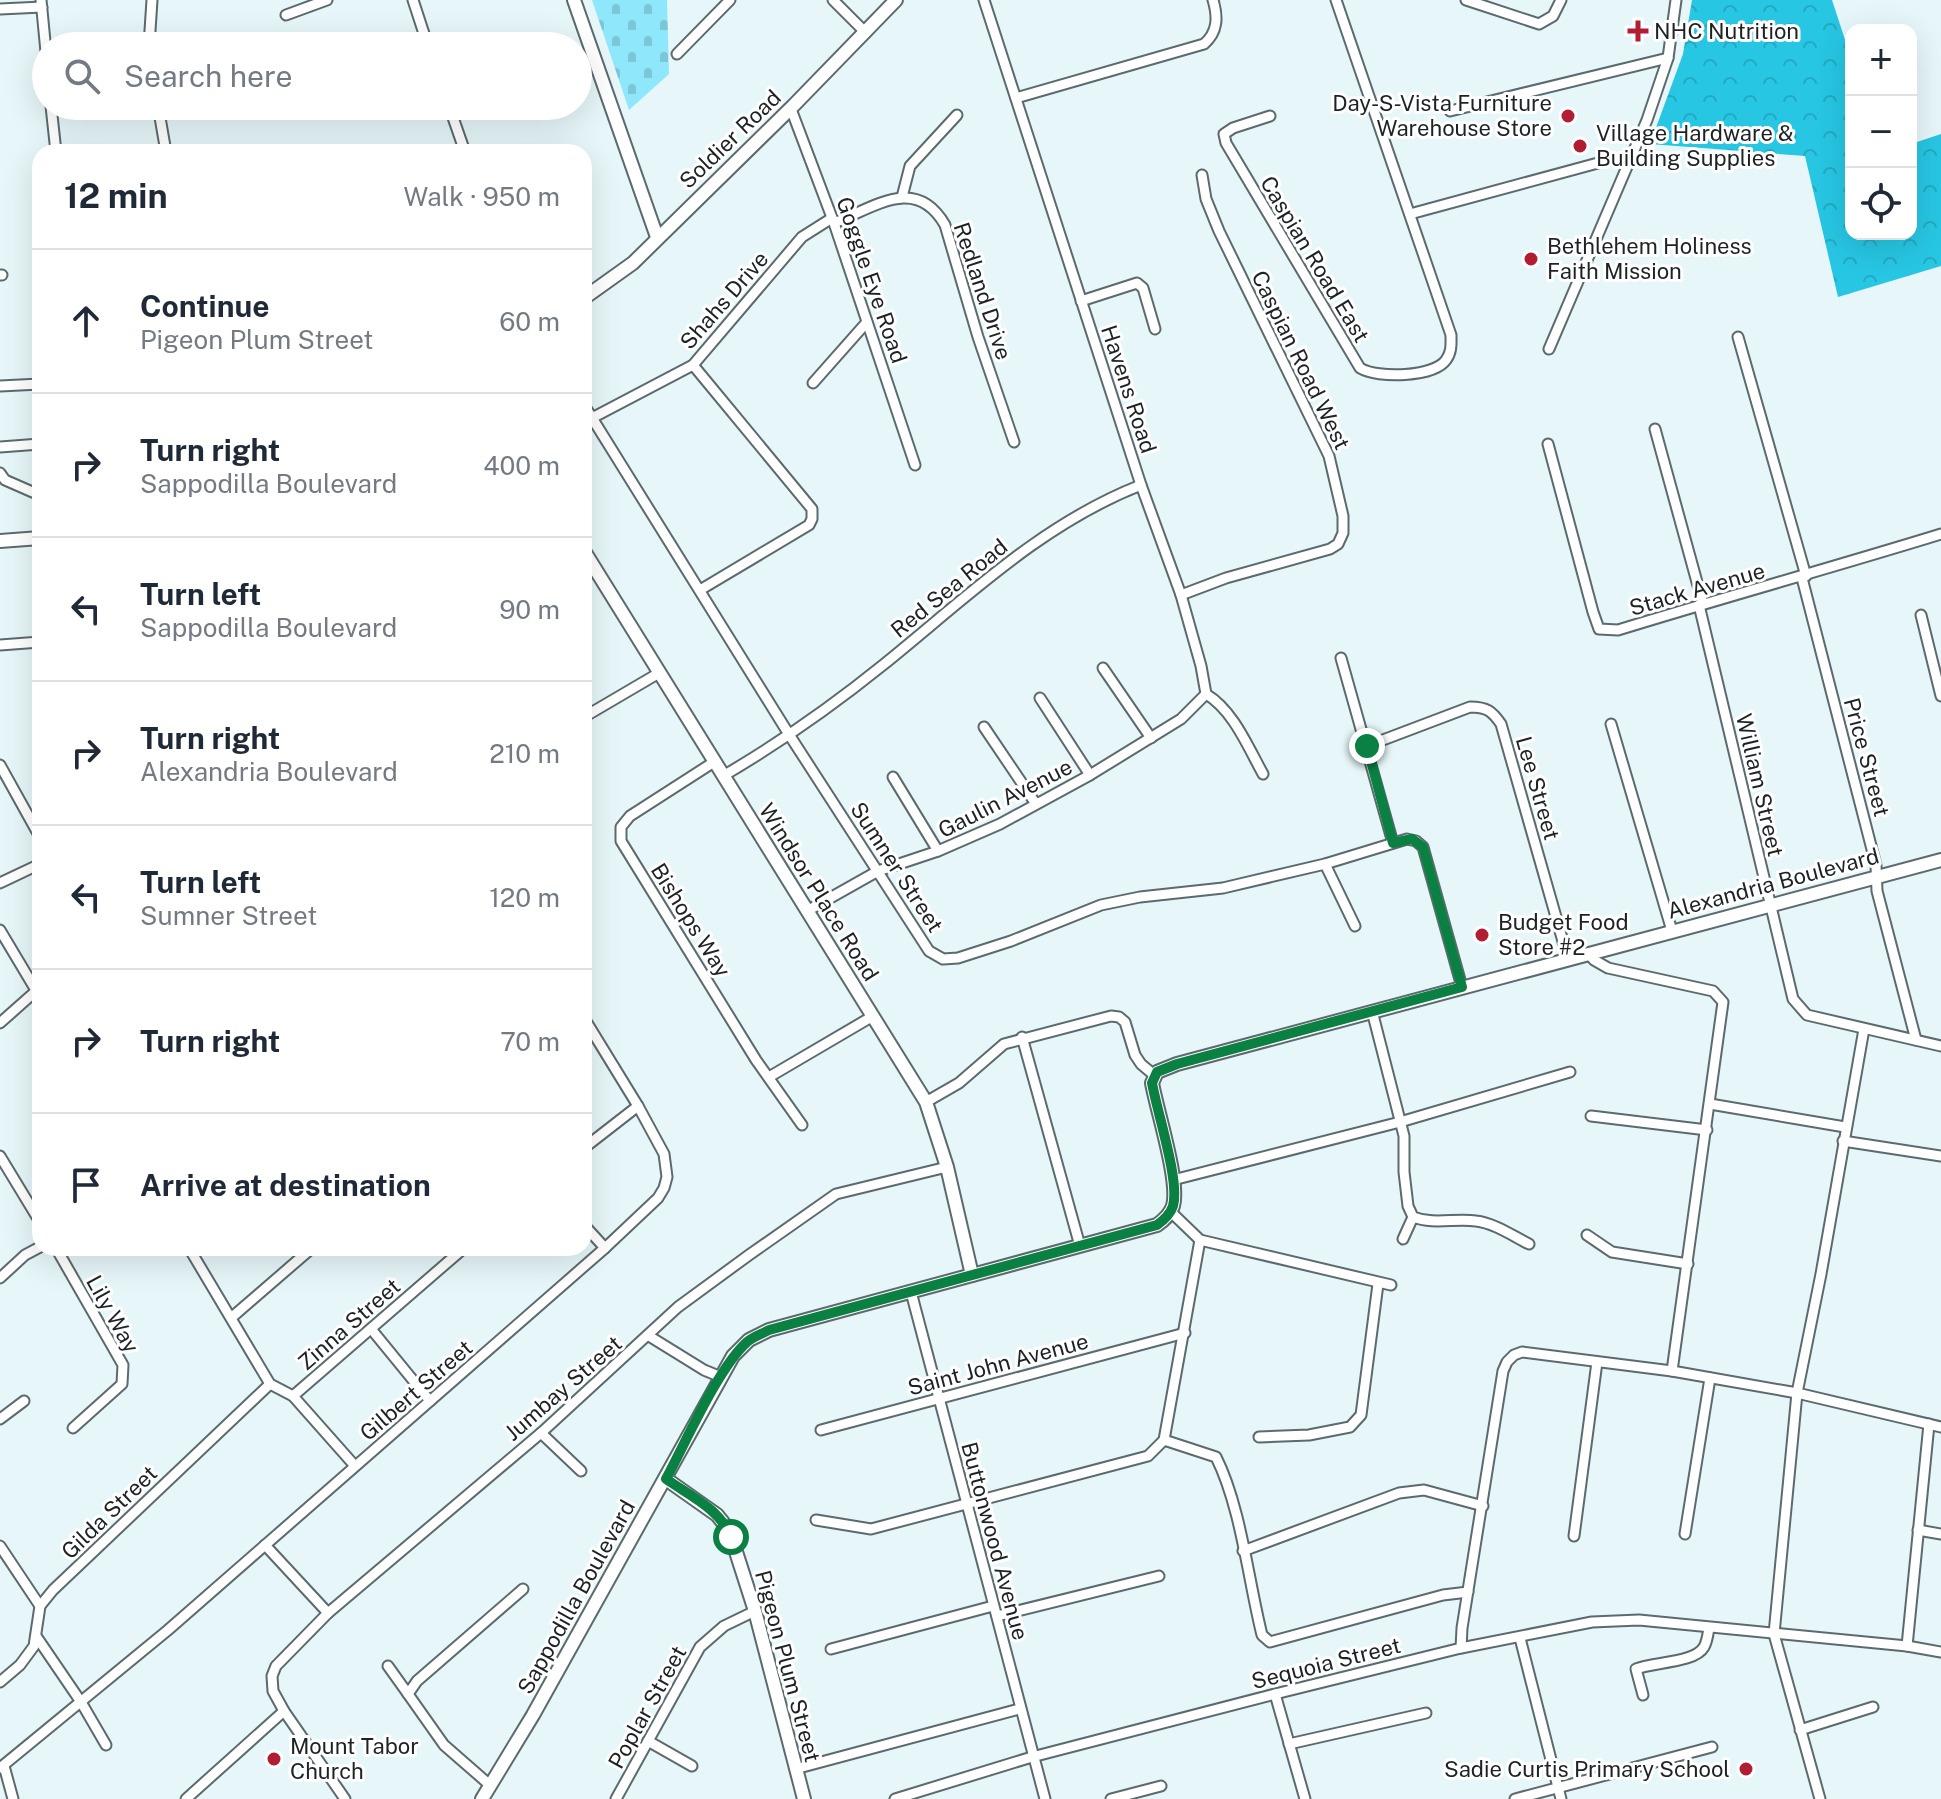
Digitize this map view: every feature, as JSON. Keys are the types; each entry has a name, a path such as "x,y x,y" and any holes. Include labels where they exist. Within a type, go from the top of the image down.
{"street":[{"path":"150,32 152,0"},
{"path":"286,15 327,0"},
{"path":"413,0 424,32"},
{"path":"574,0 585,32"},
{"path":"677,54 729,0"},
{"path":"833,0 866,33"},
{"name":"Soldier Road","path":"592,292 633,263 791,109 896,0"},
{"name":"Havens Road","path":"984,0 1141,485 1181,595 1206,694"},
{"path":"1016,98 1204,44 1214,31 1216,11 1213,0"},
{"name":"Caspian Road East","path":"1270,116 1233,128 1224,134 1226,143 1360,368 1386,375 1435,370 1451,352 1451,335 1336,0"},
{"path":"1466,0 1539,24 1553,16 1561,0"},
{"path":"1549,349 1647,120 1668,58 1676,0"},
{"path":"0,9 41,4 44,32"},
{"path":"592,51 657,237"},
{"path":"1450,111 1668,58"},
{"name":"Goggle Eye Road","path":"791,109 833,221 915,465"},
{"path":"833,221 902,197 910,166 957,115"},
{"path":"53,120 55,144"},
{"path":"160,120 165,144"},
{"path":"454,120 462,144"},
{"path":"1410,214 1609,160 1628,160"},
{"name":"Caspian Road West","path":"1181,595 1226,578 1330,549 1338,544 1343,533 1343,516 1329,456 1219,231 1206,199 1202,175"},
{"name":"Redland Drive","path":"902,197 916,197 926,203 936,210 945,225 1014,442"},
{"name":"Shahs Drive","path":"592,418 693,365 802,237 833,221"},
{"path":"1081,301 1137,283 1143,288 1155,329"},
{"path":"813,383 867,322"},
{"name":"Price Street","path":"1738,337 1804,577 1876,865 1877,891 1916,1040"},
{"path":"693,365 812,509 809,525 700,590"},
{"path":"0,386 32,384"},
{"name":"Sumner Street","path":"592,418 790,736 929,951 936,956 951,960 1011,941 1101,905 1140,897 1223,888 1325,864 1393,843"},
{"name":"William Street","path":"1655,429 1701,604 1793,999 1807,1015 1864,1029"},
{"name":"Stack Avenue","path":"1548,444 1599,629 1618,630 1941,534"},
{"path":"0,447 32,445"},
{"path":"0,473 5,480 32,492"},
{"name":"Red Sea Road","path":"723,776 790,736 1050,531 1103,499 1141,485"},
{"path":"0,541 32,539"},
{"name":"Windsor Place Road","path":"592,564 926,1102 947,1167 972,1275"},
{"path":"1921,615 1941,696"},
{"path":"0,645 32,643"},
{"path":"1341,658 1393,843 1412,839 1423,847 1462,987"},
{"path":"1103,668 1151,738"},
{"path":"592,712 659,673"},
{"path":"1206,694 1217,701 1237,729 1263,774"},
{"name":"Gaulin Avenue","path":"807,911 878,871 938,851 1000,824 1151,738 1181,719 1206,694"},
{"path":"1040,698 1090,775"},
{"name":"Lee Street","path":"1367,746 1459,710 1483,707 1493,712 1501,724 1568,959"},
{"path":"1611,724 1672,931"},
{"path":"984,727 1036,804"},
{"name":"Bishops Way","path":"714,762 630,816 621,827 621,841 802,1125"},
{"path":"0,765 32,823"},
{"path":"893,777 938,851"},
{"name":"Alexandria Boulevard","path":"1154,1075 1177,1064 1941,860"},
{"path":"1325,864 1355,926"},
{"path":"0,883 32,868"},
{"path":"0,930 32,984"},
{"path":"1588,953 1608,968 1713,991 1721,997 1723,1008 1672,1371"},
{"path":"0,1023 32,999"},
{"path":"1372,1011 1404,1136 1405,1183 1413,1217 1403,1239"},
{"path":"769,1077 873,1016"},
{"path":"926,1102 959,1083 1004,1044 1111,1016 1119,1017 1125,1022 1135,1055 1154,1075 1152,1087 1173,1180 1174,1203 1171,1212 1200,1240 1391,1285"},
{"path":"1820,1799 1774,1634 1797,1393 1864,1029 1941,1046"},
{"name":"Gilbert Street","path":"2,1767 265,1545 605,1248 658,1198 664,1188 667,1166 664,1154 592,1033"},
{"path":"1022,1037 1080,1246"},
{"path":"1173,1180 1400,1122 1570,1072"},
{"path":"1710,1104 1845,1127"},
{"path":"592,1142 638,1106"},
{"path":"1591,1116 1707,1130"},
{"path":"1843,1141 1941,1156"},
{"path":"0,1157 32,1209"},
{"name":"Jumbay Street","path":"345,1799 273,1691 272,1676 276,1666 328,1613 541,1433 678,1307 836,1194 947,1167"},
{"name":"Sappodilla Boulevard","path":"482,1799 733,1356 749,1340 769,1330 1157,1225 1171,1212"},
{"path":"1413,1217 1430,1221 1476,1221 1529,1244"},
{"path":"592,1234 605,1248"},
{"path":"1587,1235 1612,1252 1688,1264"},
{"path":"816,1520 871,1529 1148,1456 1164,1440 1200,1240"},
{"path":"0,1278 32,1251"},
{"name":"Lily Way","path":"61,1256 103,1327 123,1365 124,1374 122,1384 73,1428"},
{"path":"194,1256 270,1384 293,1396 355,1466"},
{"path":"231,1318 303,1256"},
{"name":"Zinna Street","path":"293,1396 454,1256"},
{"path":"1259,1437 1309,1435 1350,1427 1361,1415 1378,1284"},
{"name":"Buttonwood Avenue","path":"911,1292 1045,1799"},
{"path":"372,1330 430,1401"},
{"name":"Saint John Avenue","path":"821,1430 1185,1333"},
{"path":"649,1336 721,1377"},
{"path":"1461,1648 1503,1371 1514,1355 1522,1352 1672,1371 1797,1393 1941,1427"},
{"path":"1574,1536 1597,1362"},
{"path":"1685,1534 1710,1378"},
{"name":"Gilda Street","path":"40,1606 53,1590 270,1384"},
{"path":"0,1419 24,1401"},
{"path":"1907,1646 1929,1424"},
{"path":"541,1433 581,1471"},
{"path":"1164,1440 1216,1457 1223,1472 1262,1635 1270,1642 1443,1595 1468,1592"},
{"name":"Pigeon Plum Street","path":"666,1479 726,1524 755,1611 804,1799"},
{"path":"1243,1551 1399,1493 1424,1490 1483,1506"},
{"path":"1918,1530 1941,1534"},
{"path":"265,1545 328,1613"},
{"path":"0,1546 40,1606 34,1646 20,1665 0,1682"},
{"path":"831,1649 1159,1576"},
{"path":"408,1694 417,1681 523,1589"},
{"name":"Poplar Street","path":"616,1799 700,1647 724,1626 755,1611"},
{"name":"Sequoia Street","path":"895,1799 1032,1757 1275,1694 1461,1648 1592,1622 1639,1620 1941,1652"},
{"path":"1643,1695 1636,1669 1700,1653 1709,1628"},
{"path":"35,1633 106,1745"},
{"path":"1520,1638 1561,1799"},
{"path":"388,1666 444,1745 491,1786"},
{"path":"1275,1694 1305,1799"},
{"path":"1800,1730 1873,1707"},
{"path":"795,1769 1019,1709"},
{"path":"186,1799 284,1711"},
{"path":"1289,1744 1426,1713"},
{"path":"648,1741 692,1766"},
{"path":"1515,1799 1712,1747"},
{"path":"2,1767 13,1799"},
{"path":"1111,1799 1161,1786"}],"green space":[{"path":"592,0 667,0 669,74 629,110"},
{"path":"1692,0 1832,0 1845,40 1845,240 1917,240 1917,142 1941,134 1941,266 1838,297 1805,156 1650,144 1683,54"}],"place":[{"name":"NHC Nutrition","path":"1638,31"},
{"name":"Day-S-Vista Furniture Warehouse Store","path":"1568,116"},
{"name":"Village Hardware & Building Supplies","path":"1580,146"},
{"name":"Bethlehem Holiness Faith Mission","path":"1531,259"},
{"name":"Budget Food Store #2","path":"1482,935"},
{"name":"Mount Tabor Church","path":"274,1759"},
{"name":"Sadie Curtis Primary School","path":"1746,1769"}],"route":[{"path":"731,1537 726,1524 717,1515 666,1479 733,1356 749,1340 769,1330 1157,1225 1165,1220 1174,1203 1173,1180 1152,1083 1157,1072 1462,987 1423,847 1412,839 1393,843 1367,746"}]}
